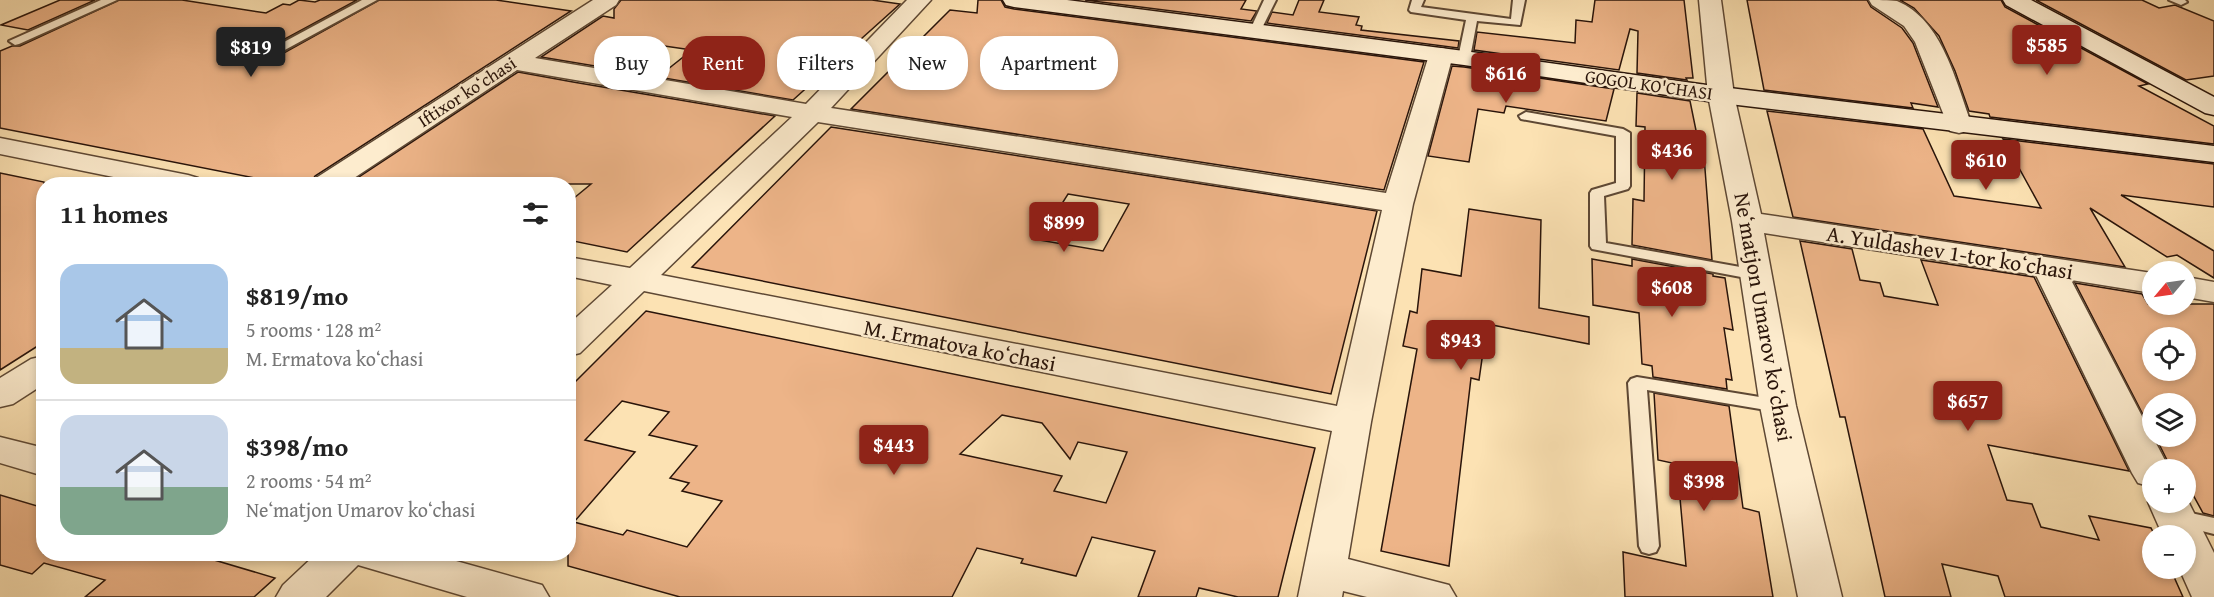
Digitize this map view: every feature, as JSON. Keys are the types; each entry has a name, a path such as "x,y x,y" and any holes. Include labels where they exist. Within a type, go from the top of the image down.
{"street":[{"name":"Iftixor koʻchasi","path":"337,177 608,0"},
{"path":"576,338 813,113 920,0"},
{"name":"GOGOL KO'CHASI","path":"1014,0 1077,4 1256,32 1452,56 1721,95 2214,154"},
{"name":"Neʻmatjon Umarov koʻchasi","path":"1710,0 1721,95 1757,275 1778,406 1820,597"},
{"path":"1880,0 1912,21 1927,41 1959,125"},
{"path":"2014,0 2214,107"},
{"path":"1434,597 1323,583 1352,422 1398,204 1452,56"},
{"path":"513,62 813,113 1398,204"},
{"path":"0,146 153,177"},
{"name":"A. Yuldashev 1-tor koʻchasi","path":"1747,221 2142,281"},
{"path":"2048,267 2145,459"},
{"name":"M. Ermatova koʻchasi","path":"576,268 1352,422"},
{"path":"2196,289 2214,292"},
{"path":"0,395 36,372"},
{"path":"0,450 36,460"},
{"path":"2178,524 2214,597"},
{"path":"298,597 336,561"},
{"path":"398,561 527,597"}],"lane":[{"path":"15,41 111,0"},
{"path":"277,49 370,0"},
{"path":"1256,32 1269,0"},
{"path":"1418,0 1415,10 1516,23 1519,0"},
{"path":"1452,56 1472,17"},
{"path":"1526,116 1623,133 1623,186 1597,193 1598,246 1757,275"},
{"path":"1649,546 1637,383 1778,406"},
{"path":"2178,524 2214,526"}],"building":[{"path":"60,0 95,0 28,30 1,25"},
{"path":"119,0 182,0 266,13 283,4 290,5 299,0 315,2 357,0 270,47 269,50 273,54 282,54 379,0 496,0 571,11 314,177 249,177 0,128 0,51 12,46 20,46"},
{"path":"621,0 872,0 900,4 864,36 777,36 777,90 804,90 793,100 734,90 765,90 765,36 682,36 682,49 670,47 670,36 594,36 594,66 541,57 603,16 614,18 614,9"},
{"path":"978,0 1001,0 1005,7 1014,9 1424,62 1384,190 851,109 870,90 875,90 875,85 887,73 887,90 968,90 968,36 924,36 950,10 977,13"},
{"path":"1085,0 1246,0 1241,9 1257,11 1251,21"},
{"path":"1299,0 1324,0 1319,12 1359,17 1356,25 1362,26 1361,30 1459,41 1458,48 1267,23 1272,12 1293,15"},
{"path":"1595,0 1684,0 1693,78 1686,78 1687,80 1637,73 1638,31 1630,29 1619,70 1474,50 1477,32 1575,43 1576,20 1592,22"},
{"path":"1747,0 1867,0 1871,7 1902,28 1913,43 1938,107 1911,103 1913,108 1764,90"},
{"path":"1900,0 2001,0 2005,7 2148,84 2139,86 2214,126 2214,144 1990,117 1989,114 1969,111 1955,71 1939,36 1914,8"},
{"path":"2036,0 2142,0 2159,8 2175,5 2214,21 2214,76 2186,80"},
{"path":"682,58 682,81 670,79 670,67"},
{"path":"1452,66 1614,89 1606,121 1506,106 1504,113 1478,109 1469,162 1428,156"},
{"path":"518,72 594,86 594,90 621,90 775,116 627,252 576,242 576,196 591,184 576,184 576,177 359,177"},
{"path":"1637,93 1690,101 1701,155 1704,156 1712,260 1632,245 1633,199 1644,201 1645,127 1636,126"},
{"path":"1767,111 1923,129 1954,196 2041,208 2003,139 2214,164 2214,207 2121,195 2214,251 2214,278 2196,267 2196,261 2187,261 2177,255 2167,257 2090,208 2125,267 1793,217"},
{"path":"831,127 1377,211 1331,394 692,267","holes":["1068,194 1129,204 1103,251 1039,240"]},
{"path":"0,173 36,180 36,347 0,370"},
{"path":"1469,209 1541,220 1539,308 1589,317 1589,344 1487,324 1479,380 1471,378 1449,566 1381,551 1417,349 1403,346 1410,311 1417,313 1422,269 1461,276"},
{"path":"1800,241 1852,249 1860,280 1880,283 1884,296 1938,305 1921,260 2034,277 2129,471 1988,445 2007,500 2032,504 2041,527 2099,540 2089,516 2142,526 2142,579 2175,579 2183,597 2005,597 1998,576 1942,564 1951,597 1885,597 1845,417 1840,417"},
{"path":"1592,259 1632,266 1632,259 1725,278 1733,330 1724,328 1732,380 1726,379 1727,389 1653,377 1652,366 1642,364 1639,313 1593,305"},
{"path":"2075,283 2142,294 2142,315 2196,315 2196,304 2214,304 2214,516 2203,513 2196,500 2196,459 2166,459 2160,447 2196,447 2196,393 2142,393 2142,413"},
{"path":"646,311 1315,448 1278,597 1238,597 1199,588 1196,597 1138,597 1155,551 1092,537 1076,576 1021,563 1023,559 977,548 952,597 680,597 568,566 568,561 576,561 576,523 623,535 627,530 687,547 722,501 682,491 689,483 670,478 697,446 649,435 669,412 622,401 585,440 635,452 576,520 576,381","holes":["1002,415 1042,423 1070,459 1078,442 1127,452 1106,503 1054,491 1062,476 960,454"]},
{"path":"1654,393 1729,406 1743,508 1759,512 1773,597 1625,597 1623,552 1686,566 1677,464 1658,460"},
{"path":"0,495 36,506 36,561 218,561 275,578 254,597 85,597 105,580 44,563 32,574 0,565"}]}
